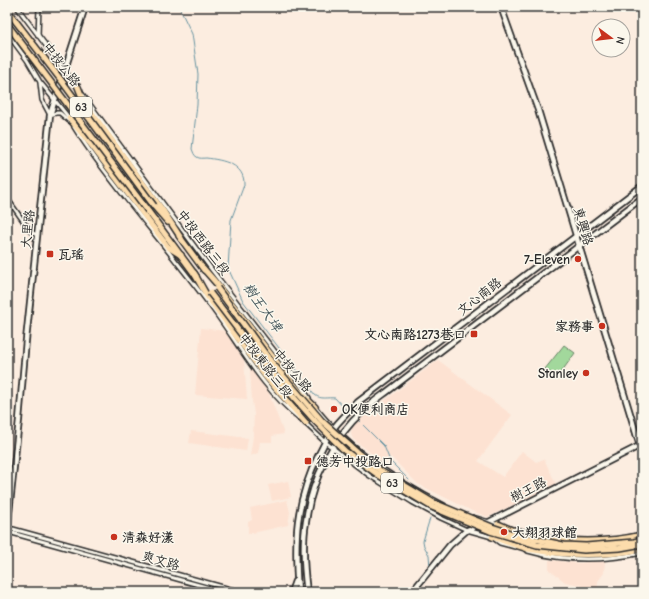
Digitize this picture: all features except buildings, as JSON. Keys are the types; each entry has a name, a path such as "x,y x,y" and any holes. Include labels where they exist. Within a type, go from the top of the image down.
{"main road":[{"name":"中投公路","path":"7,10 154,206 181,238 272,362 322,421 359,454 382,472 432,502 492,527 516,535 563,545 586,546 642,540"},
{"name":"中投公路","path":"7,24 264,364 316,422 345,451 378,474 432,507 490,531 537,545 584,550 620,548 642,544"},
{"path":"78,87 84,102 164,212 181,238"},
{"path":"70,118 168,247 181,255"},
{"path":"203,268 299,391 315,407"},
{"path":"194,273 206,296 265,376 306,423"},
{"path":"498,524 517,533 565,541 603,540 632,537 642,534"},
{"path":"492,538 526,549 560,554 604,555 642,549"}],"street":[{"name":"中投西路三段","path":"17,7 64,68 212,270 297,380 315,407 334,428 366,456 388,473 436,501 471,516 490,522 554,538 592,540 642,534"},
{"path":"38,36 39,7"},
{"name":"大里路","path":"7,530 20,420 26,340 50,115 85,7"},
{"name":"東興路","path":"501,7 538,110 575,236 642,452"},
{"name":"中投東路三段","path":"7,33 27,60 40,82 70,118 74,128 98,164 210,305 248,360 277,398 325,442 370,476 412,502 467,530 492,538 500,543 539,554 577,560 618,558 642,553"},
{"path":"40,82 42,100 50,115 60,113 74,128"},
{"name":"文心南路","path":"298,592 296,540 297,520 308,480 325,442 334,428 358,402 642,186"},
{"path":"7,198 30,232 37,235"},
{"name":"文心南路","path":"306,592 304,555 305,524 319,475 333,448 364,409 578,245 642,198"},
{"name":"樹王路","path":"412,592 450,545 467,530 490,522 641,445"},
{"path":"430,512 427,508 428,502 432,500 436,501"},
{"name":"爽文路","path":"7,530 13,529 241,592"},
{"name":"爽文路","path":"7,530 12,533 224,592"},
{"path":"291,592 297,576"}],"shaded area":[{"path":"201,328 225,331 244,360 247,399 195,395"},
{"path":"438,360 512,415 478,461 503,477 522,451 536,462 544,459 556,484 488,517 472,511 418,484 391,457 384,463 353,439 351,434 352,428 358,421"},
{"path":"250,370 253,370 267,388 284,434 272,436 272,442 260,442 258,453 250,456 254,414"},
{"path":"191,431 248,438 246,451 189,443"},
{"path":"288,481 291,497 272,501 268,485"},
{"path":"287,500 290,512 288,525 248,534 248,522 252,520 250,508"},
{"path":"549,560 578,563 605,561 604,573 598,581 597,592 589,592 583,589 581,585 565,582 549,570"}],"green space":[{"path":"564,345 575,353 557,378 545,369"}],"waterway":[{"name":"樹王大埤","path":"179,7 192,34 198,74 197,105 192,149 194,155 198,158 219,160 232,164 241,172 243,178 244,185 231,220 228,268 243,301 315,395 322,398 335,398 346,410"},
{"name":"樹王大埤","path":"358,420 384,446 390,461 409,480"},
{"name":"樹王大埤","path":"430,518 423,541 429,555 430,567"},
{"name":"樹王大埤","path":"415,592 430,574"}],"place":[{"name":"瓦瑤","path":"50,254"},
{"name":"7-Eleven","path":"578,259"},
{"name":"家務事","path":"602,326"},
{"name":"文心南路1273巷口","path":"474,334"},
{"name":"Stanley","path":"586,373"},
{"name":"OK便利商店","path":"334,409"},
{"name":"德芳中投路口","path":"308,461"},
{"name":"大翔羽球館","path":"504,532"},
{"name":"清森好漾","path":"114,537"}]}
